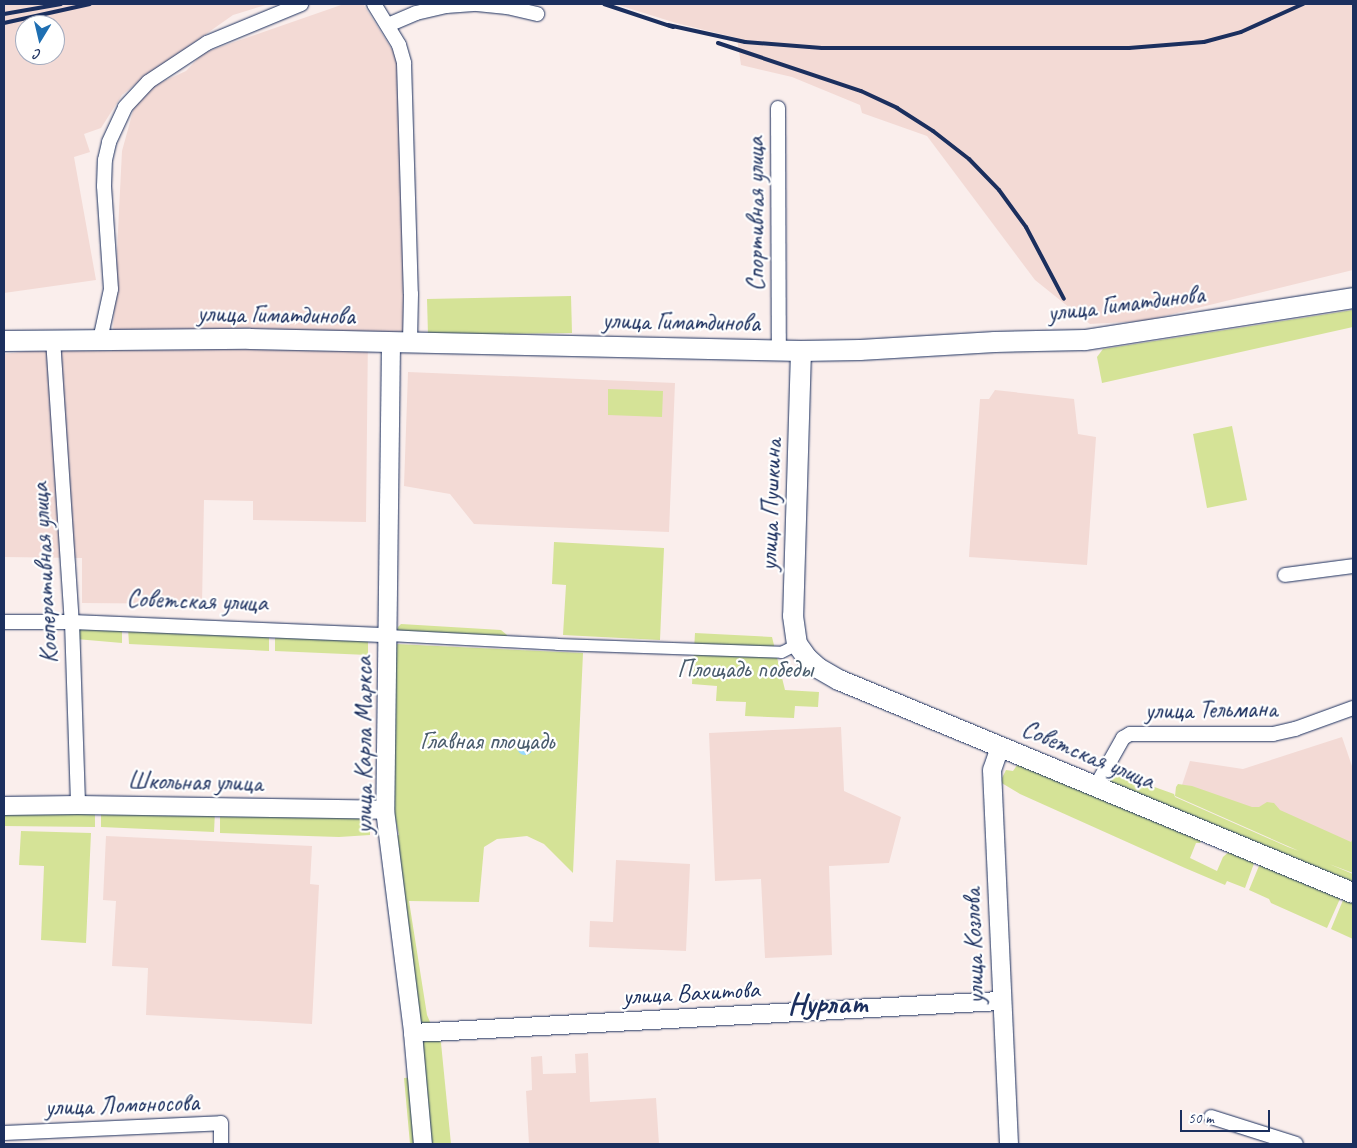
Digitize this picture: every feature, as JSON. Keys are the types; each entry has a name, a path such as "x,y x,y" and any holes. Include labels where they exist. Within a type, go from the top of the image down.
{"main road":[{"name":"улица Гиматдинова","path":"4,341 53,339 250,339 800,351 1085,340 1353,298"},
{"name":"улица Пушкина","path":"800,351 793,616 802,651"},
{"name":"Советская улица","path":"802,651 818,668 839,680 1353,893"}],"street":[{"path":"100,340 111,289 104,186 105,160 109,142 125,107 148,82 207,43 300,4"},
{"path":"374,4 399,44 404,63 411,294 401,343"},
{"path":"388,24 416,13 446,6 477,4 507,7 537,14"},
{"name":"Спортивная улица","path":"778,108 779,350"},
{"name":"Кооперативная улица","path":"53,339 72,622 78,805"},
{"name":"улица Карла Маркса","path":"401,343 388,635 385,810 412,1032 423,1144"},
{"path":"1285,575 1353,566"},
{"name":"Советская улица","path":"4,622 72,622 388,635"},
{"path":"388,635 550,644 781,652 802,651"},
{"name":"улица Тельмана","path":"1096,786 1123,738 1130,734 1273,734 1295,729 1353,708"},
{"name":"улица Козлова","path":"1000,747 992,770 1009,1144"},
{"name":"Школьная улица","path":"4,806 78,805 385,810"},
{"name":"улица Вахитова","path":"412,1032 1001,1001"},
{"path":"1211,1117 1296,1144"},
{"name":"улица Ломоносова","path":"4,1132 221,1123 222,1144"}],"shaded area":[{"path":"4,4 269,4 233,15 138,82 122,95 101,128 84,134 90,152 74,157 96,280 4,293"},
{"path":"344,4 363,4 400,62 404,332 368,333 366,522 253,520 253,501 204,500 202,604 82,603 82,558 4,557 4,354 44,349 112,351 122,151 138,93 186,71 203,53"},
{"path":"615,4 1353,4 1353,270 1144,321 1090,324 1035,280 927,136 862,113 860,105 792,77 741,65 737,38 676,23"},
{"path":"408,372 675,383 669,532 474,524 450,494 404,486"},
{"path":"995,390 1074,399 1078,434 1096,437 1087,565 969,557 980,399 989,399"},
{"path":"841,727 844,791 901,817 889,863 829,866 832,955 765,958 761,879 715,881 709,733"},
{"path":"1342,737 1353,769 1353,855 1182,785 1190,761 1243,769"},
{"path":"106,836 312,846 310,884 319,885 312,1024 146,1015 148,968 112,966 116,901 103,900"},
{"path":"616,860 690,864 686,951 589,947 590,921 613,922"},
{"path":"588,1053 590,1102 656,1098 659,1144 529,1144 526,1091 532,1090 531,1057 542,1056 543,1074 576,1073 575,1054"}],"green space":[{"path":"571,296 572,333 428,335 427,299"},
{"path":"1353,310 1353,327 1102,383 1097,357 1103,349"},
{"path":"608,389 663,391 662,417 608,415"},
{"path":"1232,426 1247,500 1207,508 1193,434"},
{"path":"554,542 664,548 660,640 563,635 566,585 552,584"},
{"path":"401,624 501,630 507,635 506,638 397,631"},
{"path":"76,626 122,628 122,643 76,639"},
{"path":"128,628 269,634 269,651 129,644"},
{"name":"Площадь победы","path":"695,633 772,637 785,690 819,692 818,707 795,706 794,718 745,716 746,702 716,701 717,686 692,684"},
{"path":"275,634 368,638 368,655 275,651"},
{"name":"Главная площадь","path":"396,644 583,653 573,873 544,844 527,836 497,839 484,847 479,902 409,901 427,1015 433,1029 414,1030 391,837 399,835 393,808"},
{"path":"1020,761 1202,840 1200,843 1196,843 1190,858 1217,871 1223,857 1232,849 1256,858 1245,888 1227,881 1225,885 1185,868 1020,794 1000,782 1006,770 1013,771"},
{"path":"1107,770 1174,794 1175,797 1299,851 1175,796 1176,787 1178,784 1192,786 1252,807 1259,807 1267,802 1274,803 1280,810 1351,842 1353,838 1353,873 1329,864 1353,874 1353,890 1098,785"},
{"path":"95,810 95,827 4,826 4,811"},
{"path":"101,810 215,811 214,832 101,827"},
{"path":"220,813 370,814 370,835 339,837 220,833"},
{"path":"21,831 91,833 86,943 41,940 44,866 19,865"},
{"path":"1261,861 1343,892 1327,928 1271,903 1269,899 1249,890"},
{"path":"1346,893 1353,895 1353,939 1331,929"},
{"path":"438,1036 441,1043 451,1144 426,1144 415,1037"},
{"path":"415,1077 421,1144 410,1144 404,1078"}],"water":[{"path":"525,739 531,741 533,747 531,753 525,755 519,753 517,747 519,741"}],"railway":[{"path":"4,14 61,4"},
{"path":"4,23 90,4"},
{"path":"604,4 673,27"},
{"path":"668,25 745,42 822,48 1129,48 1204,42 1241,32 1303,4"},
{"path":"718,43 861,91 897,108 933,131 969,159 999,190 1026,227 1064,299"}],"district":[{"name":"Нурлат","path":"828,1003"}]}
